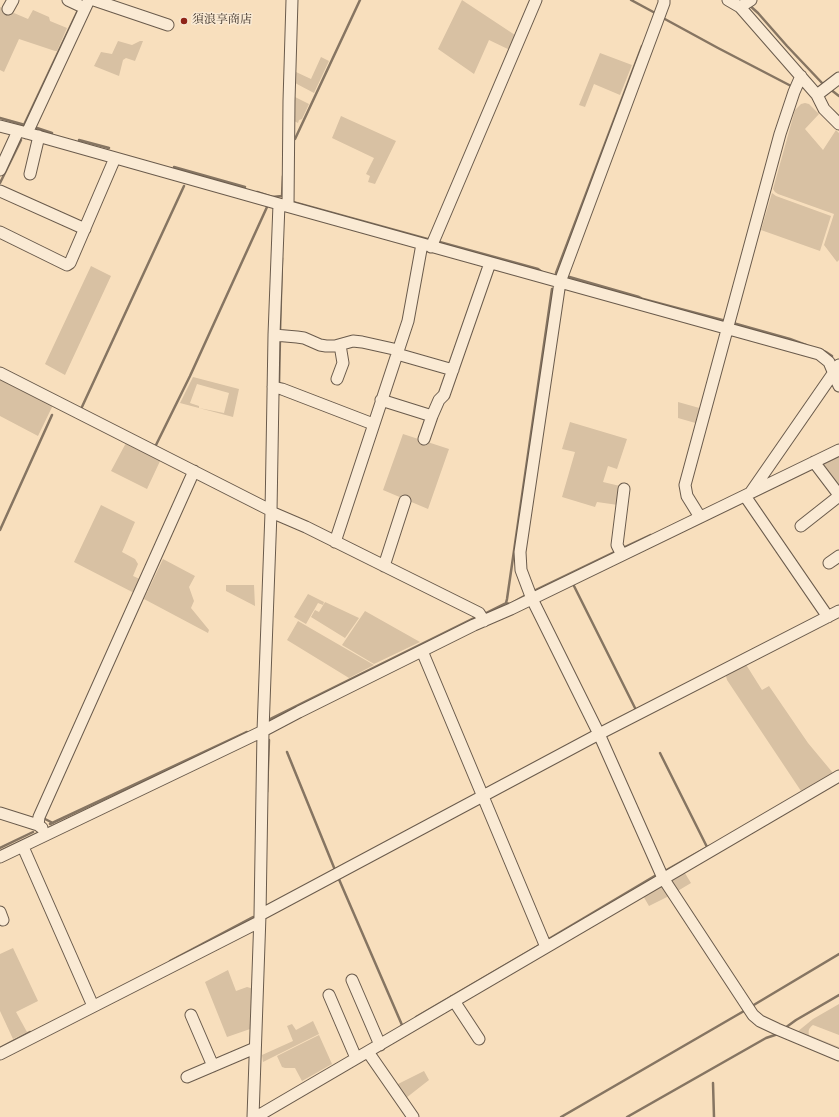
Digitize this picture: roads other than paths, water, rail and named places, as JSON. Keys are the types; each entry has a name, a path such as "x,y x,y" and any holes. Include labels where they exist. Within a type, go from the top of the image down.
{"street":[{"path":"0,170 25,129 87,4 68,0"},
{"path":"94,0 168,25"},
{"path":"253,1117 271,511 292,0"},
{"path":"336,539 373,424 384,401 399,354 410,310 430,243 536,0"},
{"path":"664,0 560,282 520,552 521,570 532,599 598,731 662,875 753,1015 760,1021 839,1055"},
{"path":"728,0 746,3 797,85 824,89 839,78"},
{"path":"700,517 687,496 685,485 778,141 797,85"},
{"path":"824,89 824,109 839,124"},
{"path":"0,126 25,129 39,136 283,205 430,243 490,263 729,324 819,354 836,368 839,386"},
{"path":"30,174 39,136"},
{"path":"0,232 67,265 70,263 116,158"},
{"path":"0,192 85,229"},
{"path":"424,439 439,400 444,395 490,263"},
{"path":"278,335 304,338 326,346 362,342 452,370"},
{"path":"337,379 343,363 340,345"},
{"path":"748,494 836,368"},
{"path":"0,373 271,511 336,539 384,566 478,613 484,621"},
{"path":"277,387 373,424"},
{"path":"384,401 432,416"},
{"path":"0,857 264,731 422,651 839,450"},
{"path":"801,526 839,496 814,462"},
{"path":"38,821 197,473"},
{"path":"622,555 617,545 624,489"},
{"path":"748,494 826,614"},
{"path":"384,566 405,501"},
{"path":"829,564 839,556"},
{"path":"0,1054 92,1003 260,919 336,875 598,731 826,614 839,611"},
{"path":"422,651 484,794 544,944"},
{"path":"256,1117 454,1001 544,944 662,875 839,776"},
{"path":"0,814 38,821 49,834"},
{"path":"23,847 92,1003"},
{"path":"352,980 380,1045"},
{"path":"328,994 356,1058"},
{"path":"454,1001 479,1039"},
{"path":"191,1015 213,1066"},
{"path":"187,1078 256,1048"},
{"path":"368,1052 413,1117"}],"waterway":[{"path":"292,139 295,139 360,0"},
{"path":"631,0 657,14"},
{"path":"748,4 823,84 824,83"},
{"path":"23,127 79,8"},
{"path":"663,18 793,87"},
{"path":"556,273 642,46"},
{"path":"830,89 839,96"},
{"path":"0,118 25,125"},
{"path":"34,127 52,133"},
{"path":"0,183 21,140"},
{"path":"79,140 109,148"},
{"path":"174,167 245,187"},
{"path":"257,192 272,197 282,196 283,176"},
{"path":"81,409 184,186"},
{"path":"293,202 431,240"},
{"path":"155,447 190,376 267,207"},
{"path":"436,241 538,269 542,272"},
{"path":"280,333 282,258"},
{"path":"566,276 643,299 726,321"},
{"path":"506,603 552,289"},
{"path":"733,323 806,345"},
{"path":"279,385 280,338"},
{"path":"822,350 832,356"},
{"path":"0,530 52,415"},
{"path":"621,549 651,535"},
{"path":"534,591 617,551"},
{"path":"573,584 636,710"},
{"path":"486,613 506,603 510,604 526,595"},
{"path":"270,719 474,618"},
{"path":"50,824 247,732"},
{"path":"267,792 269,740"},
{"path":"287,752 335,870"},
{"path":"660,753 707,847"},
{"path":"44,817 43,818 53,823"},
{"path":"0,848 33,832"},
{"path":"663,872 709,846"},
{"path":"547,940 658,874"},
{"path":"338,877 402,1025"},
{"path":"170,961 253,917"},
{"path":"416,1017 541,944"},
{"path":"752,1006 839,954"},
{"path":"785,1028 839,995"},
{"path":"561,1117 744,1011"},
{"path":"0,1048 30,1032"},
{"path":"627,1117 766,1038 778,1034"},
{"path":"713,1083 714,1117"}],"place":[{"name":"須浪享商店","path":"184,21"}]}
